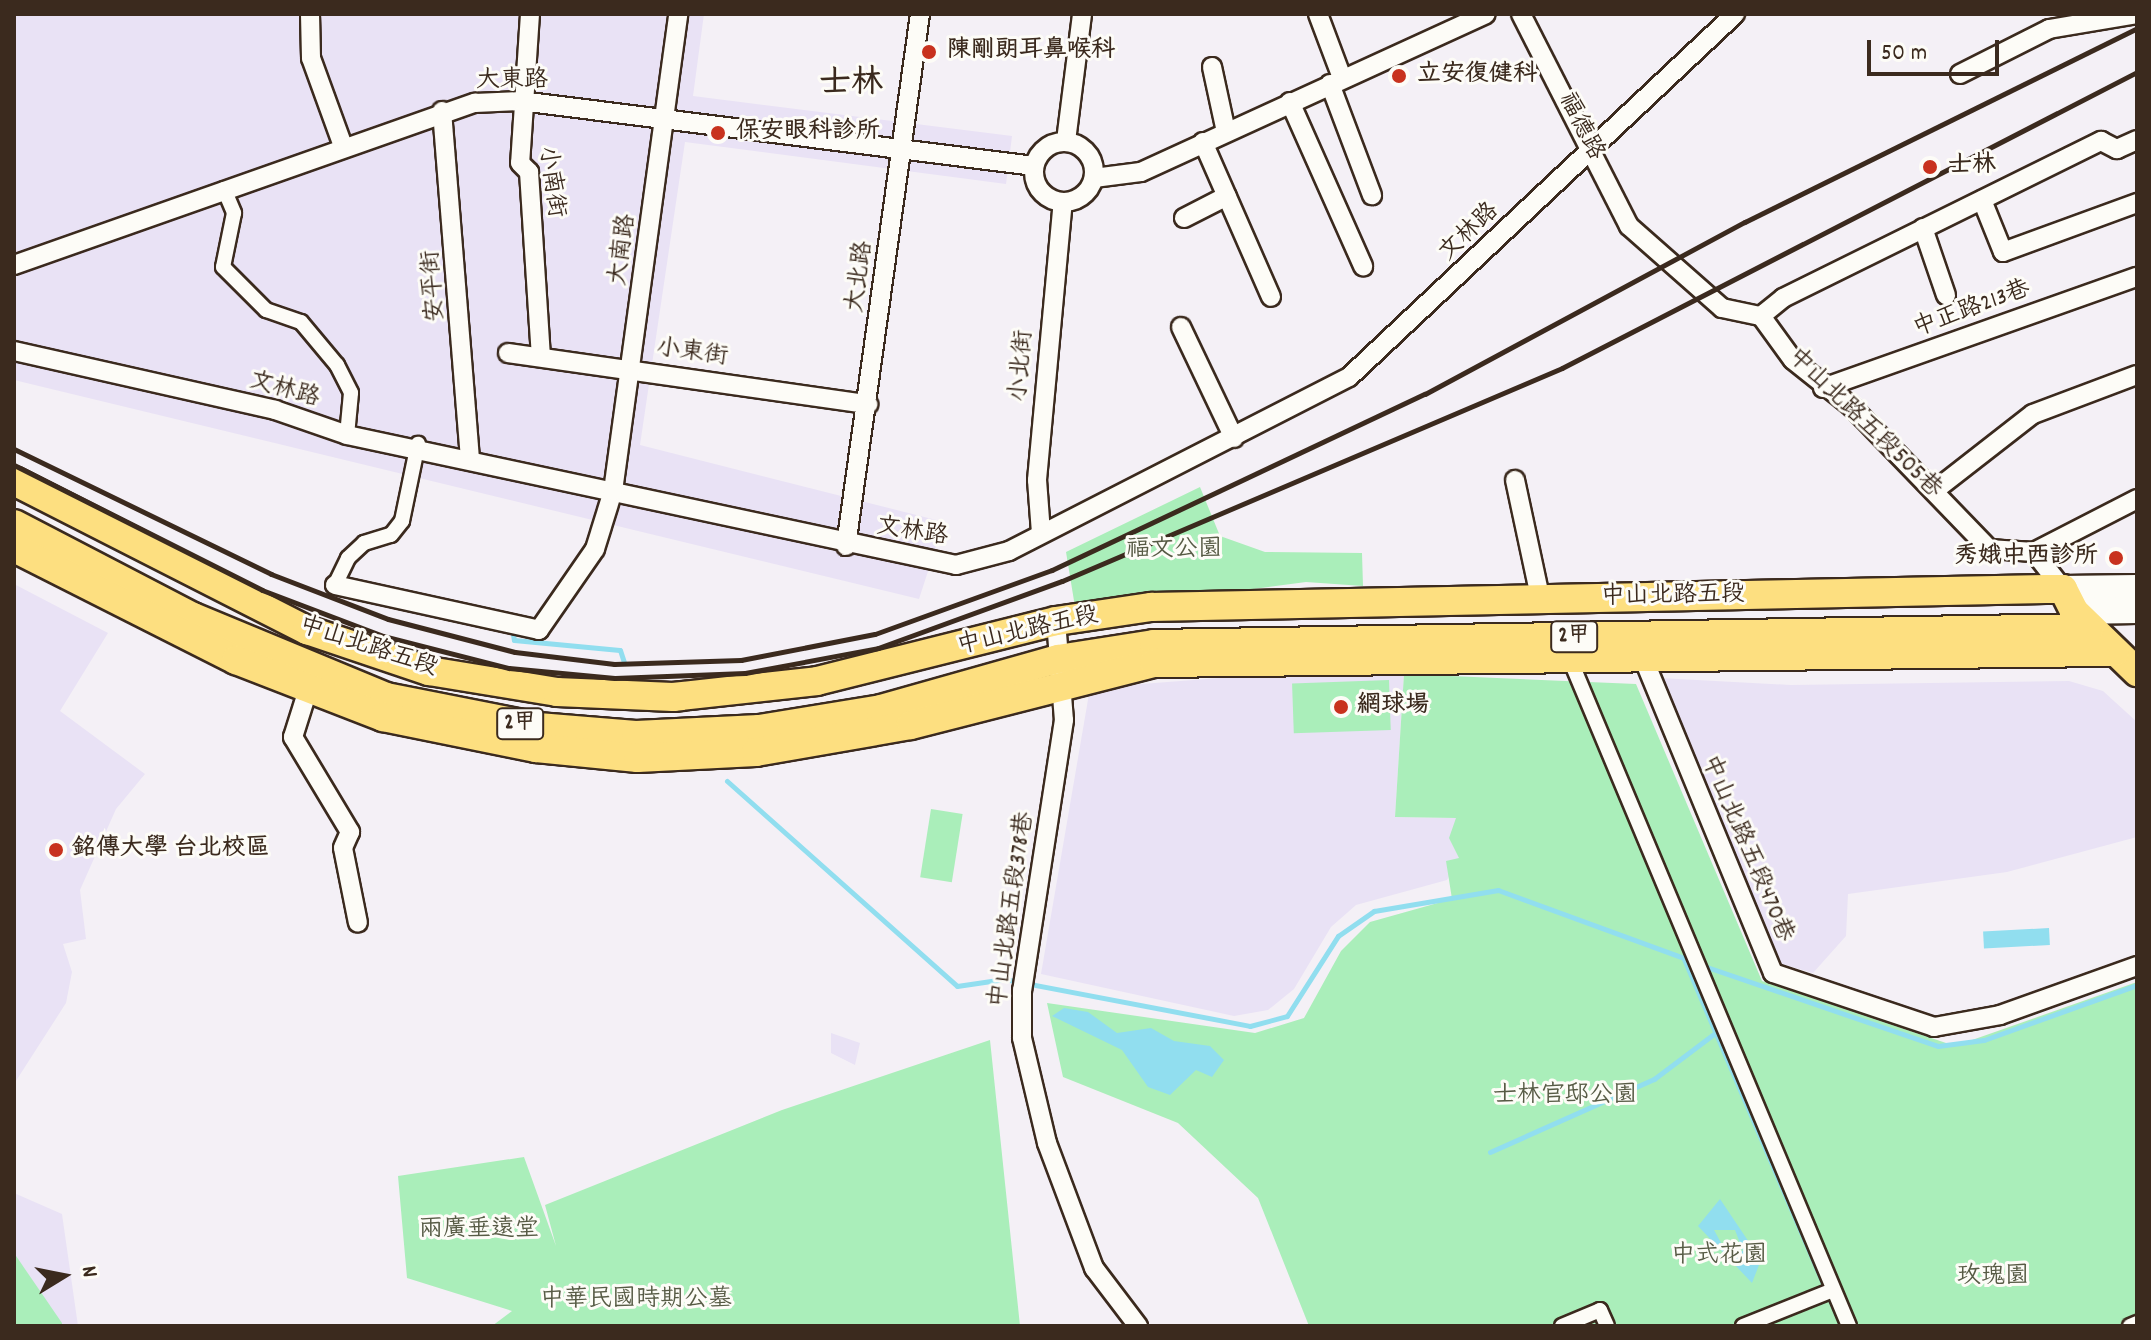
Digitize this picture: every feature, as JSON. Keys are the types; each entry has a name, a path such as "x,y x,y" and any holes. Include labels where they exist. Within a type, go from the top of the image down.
{"main road":[{"name":"中山北路五段","path":"14,481 307,630 429,671 638,707"},
{"name":"中山北路五段","path":"14,505 200,603 355,669 470,700 760,712 877,691 1058,651 1151,626 1688,607"},
{"name":"中山北路五段","path":"14,524 311,682"},
{"name":"中山北路五段","path":"14,548 311,682 451,733 638,758 756,752 959,709 1058,651 1151,607 1541,601 1688,607 1896,622 2126,652"},
{"name":"中山北路五段","path":"2076,609 2137,588"},
{"name":"中山北路五段","path":"1058,651 1154,644 1896,622 2076,609 2137,610"},
{"name":"中山北路五段","path":"2076,609 2137,626"},
{"path":"2076,609 2126,652 2137,672"},
{"name":"中山北路五段","path":"1058,651 1154,663 1642,655 1896,622"}],"street":[{"path":"310,14 311,58 343,146"},
{"name":"小南街","path":"530,14 521,101 541,357"},
{"name":"大南路","path":"335,585 539,630 595,549 613,491 678,14"},
{"name":"大北路","path":"846,546 920,14"},
{"path":"1066,141 1082,14"},
{"path":"1318,14 1372,195"},
{"path":"1094,178 1088,153 1066,141 1042,150 1034,166 1040,191 1063,202 1079,199 1094,178 1141,172 1486,14"},
{"name":"福德路","path":"1521,14 1593,150 1629,226 1722,308 1761,316"},
{"name":"文林路","path":"14,351 275,410 347,435 418,444 846,546 956,565 1041,533 1234,438 1375,357 1735,14"},
{"path":"1960,74 2049,29 2137,14"},
{"path":"1212,67 1226,132"},
{"name":"大東路","path":"14,265 442,111 521,101 902,153 1034,166"},
{"path":"1290,102 1363,266"},
{"name":"安平街","path":"442,111 470,457"},
{"path":"1761,316 1923,228 2101,141 2117,149 2137,140"},
{"path":"1203,142 1271,297"},
{"path":"224,189 234,213 223,267 266,310 301,322 337,365 351,393 347,435"},
{"path":"1184,218 1227,196"},
{"name":"中正路213巷","path":"1982,200 2003,252 2137,203"},
{"name":"小北街","path":"1041,533 1037,480 1063,202"},
{"path":"1923,228 1946,295"},
{"name":"中正路213巷","path":"1823,388 2137,277"},
{"name":"中山北路五段505巷","path":"1761,316 1823,388 1852,407 1979,539 2006,555 2034,552"},
{"path":"1181,327 1234,438"},
{"name":"小東街","path":"508,353 868,404"},
{"path":"1934,491 2033,414 2137,375"},
{"path":"335,585 364,543 391,535 402,521 418,444"},
{"path":"1515,480 1541,601"},
{"path":"2076,609 2034,552 2137,499"},
{"name":"中山北路五段378巷","path":"1058,651 1064,720 1023,983 1022,1038 1047,1143 1094,1268 1138,1326"},
{"name":"中山北路五段470巷","path":"1642,655 1773,973 1934,1027 2000,1015 2137,966"},
{"path":"1569,657 1706,995 1849,1326"},
{"path":"311,682 293,737 350,832 343,848 358,923"},
{"path":"1743,1326 1833,1290"},
{"path":"1562,1326 1600,1310 1607,1326"},
{"path":"2130,1326 2137,1323"}],"shaded area":[{"path":"14,14 704,14 693,96 1012,136 1006,184 685,142 640,445 944,522 919,599 14,380"},
{"name":"銘傳大學 台北校區","path":"14,584 108,633 60,711 145,774 116,809 80,890 86,939 63,944 72,972 66,1003 14,1084"},
{"path":"1271,674 1404,674 1395,817 1456,818 1459,858 1447,880 1356,905 1331,927 1294,989 1268,1010 1234,1016 1041,974 1090,688"},
{"path":"1660,678 1791,685 2069,681 2103,691 2137,722 2137,837 2007,872 1848,894 1846,936 1813,973 1775,962"},
{"path":"831,1033 860,1043 855,1065 831,1053"},
{"path":"14,1193 62,1214 78,1326 14,1326"}],"green space":[{"name":"福文公園","path":"1200,487 1220,536 1265,552 1362,553 1363,586 1306,582 1076,613 1066,552"},
{"name":"士林官邸公園","path":"1404,674 1636,684 1762,981 1955,1046 2137,982 2137,1326 1309,1326 1258,1198 1178,1123 1063,1077 1047,1003 1255,1033 1304,1018 1341,951 1370,922 1452,899 1446,861 1459,858 1449,838 1456,818 1395,817"},
{"name":"網球場","path":"1389,680 1391,730 1294,733 1292,683"},
{"path":"931,809 963,814 952,882 920,877"},
{"path":"990,1040 1020,1326 492,1326 512,1311 407,1278 398,1176 524,1157 556,1246 545,1205 782,1110"},
{"path":"14,1253 62,1323 62,1326 14,1326"}],"water":[{"path":"2049,928 2050,945 1984,948 1983,931"},
{"path":"1064,1008 1088,1012 1117,1033 1151,1028 1174,1041 1210,1046 1224,1060 1212,1077 1196,1070 1170,1095 1148,1087 1122,1050 1052,1016"},
{"path":"1720,1199 1761,1260 1752,1283 1698,1226","holes":["1714,1230 1735,1230 1743,1251 1726,1252"]}],"waterway":[{"path":"512,628 514,640 620,650 624,662"},
{"path":"727,781 957,986 1004,979 1250,1026 1287,1016 1338,936 1374,911 1498,890 1692,961"},
{"path":"1684,959 1838,1318"},
{"path":"1701,965 1938,1046 1984,1040 2137,985"},
{"path":"1490,1152 1654,1079 1715,1033"}],"railway":[{"path":"14,449 271,574 388,619 515,652 614,664 741,660 875,634 1052,570 1425,394 1745,222 2137,28"},
{"path":"14,465 262,590 383,636 509,668 615,678 745,673 878,648 1062,581 1562,368 2137,72"}],"place":[{"name":"陳剛朗耳鼻喉科","path":"929,52"},
{"name":"立安復健科","path":"1399,76"},
{"name":"保安眼科診所","path":"718,133"},
{"name":"士林","path":"1930,167"},
{"name":"秀娥中西診所","path":"2116,558"},
{"name":"網球場","path":"1341,707"},
{"name":"銘傳大學 台北校區","path":"56,850"}],"district":[{"name":"士林","path":"851,85"}],"park label":[{"name":"兩廣垂遠堂","path":"479,1231"},
{"name":"中式花園","path":"1719,1257"},
{"name":"玫瑰園","path":"1993,1278"},
{"name":"中華民國時期公墓","path":"636,1301"}]}
